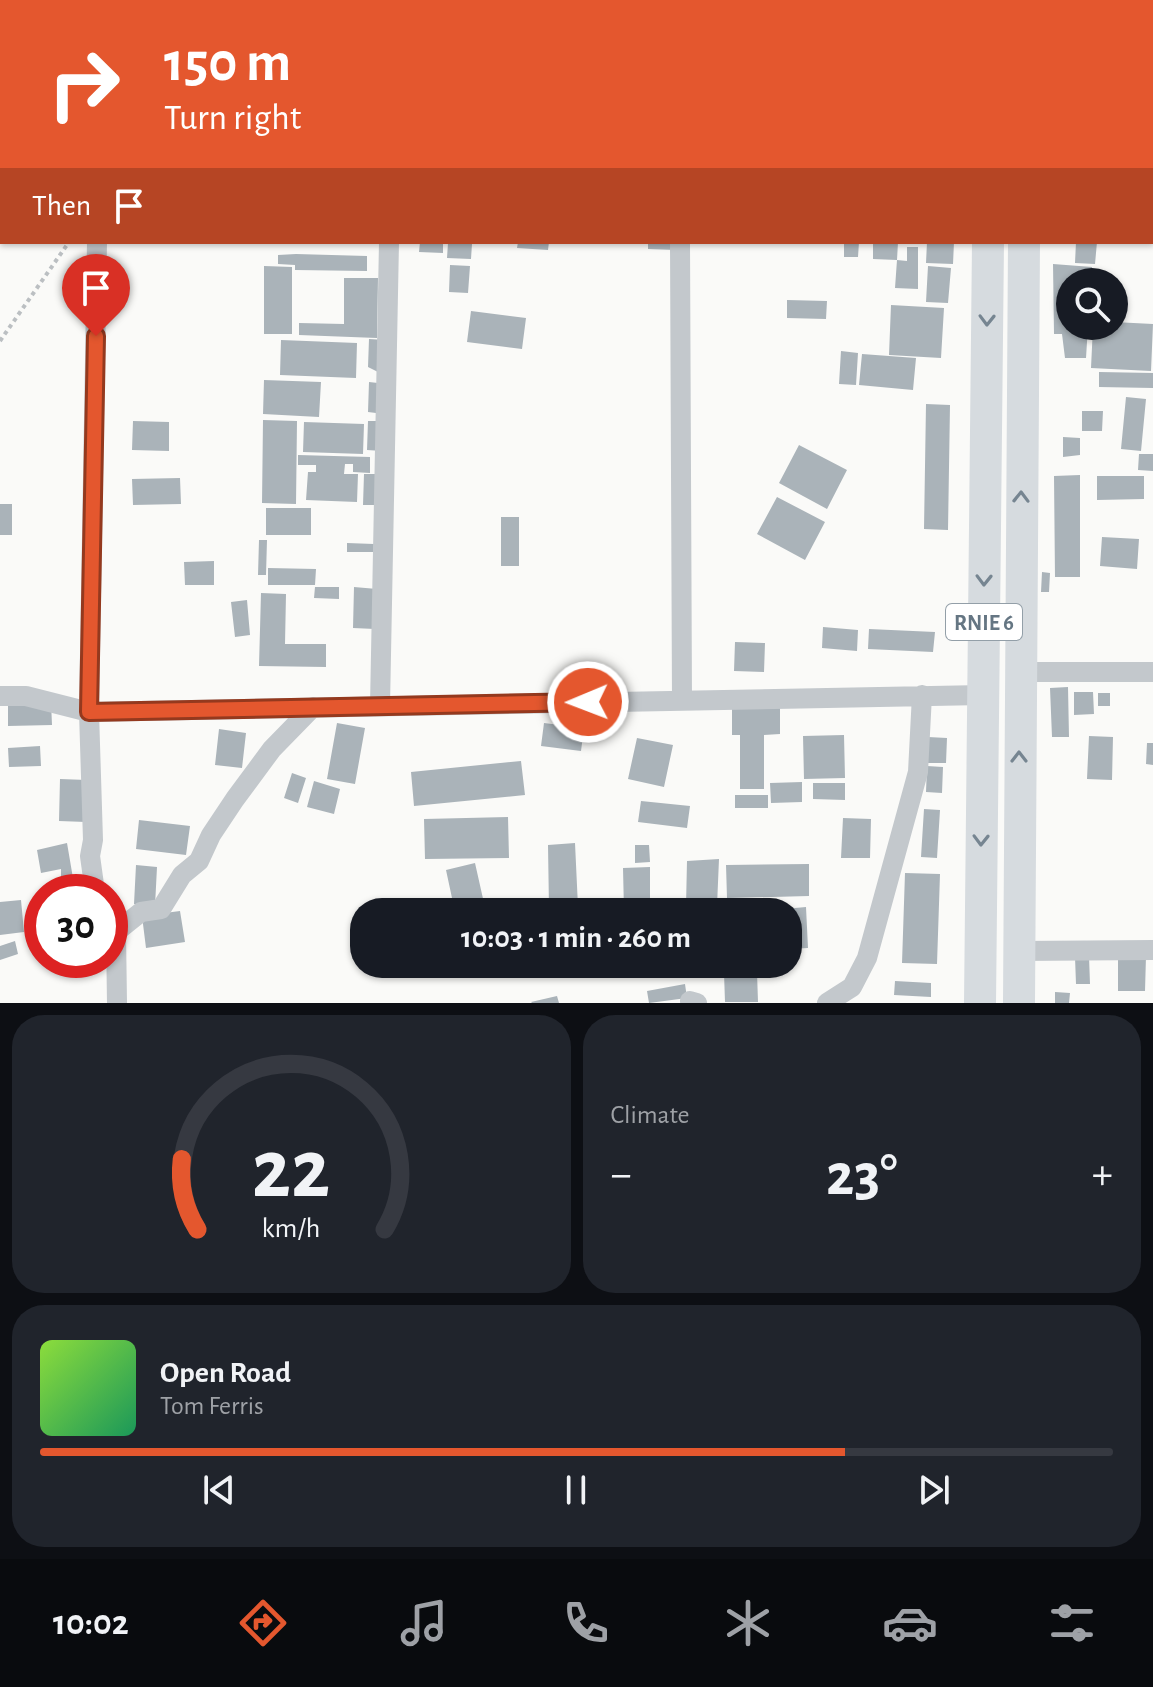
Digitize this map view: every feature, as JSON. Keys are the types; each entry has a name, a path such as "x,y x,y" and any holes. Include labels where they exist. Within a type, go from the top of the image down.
{"main road":[{"name":"RNIE 6","path":"980,1003 988,244"},
{"name":"RNIE 6","path":"1019,1003 1024,244"}],"street":[{"path":"92,874 89,712 97,244"},
{"path":"380,706 389,244"},
{"path":"680,244 682,700"},
{"path":"1019,672 1153,672"},
{"path":"827,1003 852,987 867,958 918,772 922,695"},
{"path":"0,696 26,696 89,712 983,695"},
{"path":"116,1003 116,932 141,912 161,909 182,875 199,861 211,835 272,749 313,707"},
{"path":"1019,951 1153,950"},
{"path":"113,978 116,1003"}],"path":[{"path":"0,341 68,244"}],"building":[{"path":"420,244 443,244 443,253 419,252"},
{"path":"448,244 472,244 471,259 447,258"},
{"path":"518,244 549,244 548,250 517,248"},
{"path":"648,244 676,244 676,250 648,249"},
{"path":"844,244 859,244 858,257 844,257"},
{"path":"873,244 898,244 897,260 873,259"},
{"path":"927,244 954,244 953,264 926,263"},
{"path":"1076,244 1097,244 1095,264 1075,263"},
{"path":"907,247 918,247 918,289 895,288 897,260 907,261"},
{"path":"278,255 367,256 367,271 295,270 295,265 278,264"},
{"path":"1053,264 1092,267 1056,268 1054,334"},
{"path":"450,265 470,266 468,293 449,292"},
{"path":"264,266 292,267 292,334 264,334"},
{"path":"928,266 951,268 948,303 926,302"},
{"path":"344,278 378,278 377,338 299,335 299,323 344,324"},
{"path":"787,300 827,301 826,319 787,318"},
{"path":"891,305 944,308 941,358 889,355"},
{"path":"471,311 526,318 522,349 467,342"},
{"path":"1128,323 1153,324 1151,371 1091,368 1092,340 1128,340"},
{"path":"369,339 385,340 382,451 367,450 368,421 376,421 376,413 368,412 369,382 378,383 378,372 368,367"},
{"path":"281,340 357,343 356,378 280,375"},
{"path":"1063,340 1087,340 1086,358 1065,358"},
{"path":"841,351 858,353 856,385 839,384"},
{"path":"862,354 916,358 913,390 859,385"},
{"path":"1099,372 1153,373 1153,388 1099,387"},
{"path":"264,380 321,382 319,417 263,414"},
{"path":"1126,397 1146,399 1141,451 1121,449"},
{"path":"926,404 950,405 948,530 924,529"},
{"path":"1082,411 1103,411 1102,431 1082,431"},
{"path":"263,420 297,421 296,504 262,503"},
{"path":"133,421 169,422 169,451 132,450"},
{"path":"304,422 364,424 363,454 303,452"},
{"path":"1063,437 1080,438 1080,455 1063,457"},
{"path":"799,445 847,470 827,509 779,483"},
{"path":"1139,454 1153,454 1153,471 1138,470"},
{"path":"298,455 370,457 370,473 353,472 353,464 345,464 344,474 358,474 357,502 306,500 308,472 316,472 316,465 298,465"},
{"path":"364,474 379,474 379,505 363,505"},
{"path":"1080,475 1080,577 1055,577 1054,476"},
{"path":"1097,476 1144,476 1144,499 1097,500"},
{"path":"180,478 181,504 133,505 132,479"},
{"path":"777,497 825,522 805,560 757,534"},
{"path":"0,504 12,504 12,535 0,535"},
{"path":"266,508 311,508 311,535 266,535"},
{"path":"501,517 519,517 519,566 501,566"},
{"path":"1102,537 1139,539 1137,569 1100,566"},
{"path":"259,540 267,540 266,575 258,575"},
{"path":"347,543 374,544 373,552 347,552"},
{"path":"214,561 214,585 185,585 184,562"},
{"path":"268,568 316,569 315,585 268,585"},
{"path":"1042,572 1050,573 1049,592 1041,592"},
{"path":"315,587 339,587 339,599 314,598"},
{"path":"354,587 377,589 375,629 353,628"},
{"path":"261,593 286,594 285,644 326,644 326,667 259,666"},
{"path":"247,600 250,635 235,637 231,602"},
{"path":"823,627 858,630 857,651 822,648"},
{"path":"869,629 935,632 933,652 868,649"},
{"path":"735,642 765,643 764,672 734,671"},
{"path":"1068,687 1069,737 1052,737 1050,688"},
{"path":"1074,692 1093,692 1094,714 1074,715"},
{"path":"1098,693 1110,693 1110,706 1098,706"},
{"path":"8,702 51,702 52,725 8,726"},
{"path":"780,704 780,734 764,735 764,789 740,789 740,735 732,735 732,705"},
{"path":"337,723 365,728 355,784 327,779"},
{"path":"544,723 584,728 581,751 541,746"},
{"path":"219,729 246,733 242,768 215,765"},
{"path":"844,735 845,778 804,779 803,736"},
{"path":"1089,736 1113,737 1112,780 1087,779"},
{"path":"928,737 947,738 946,763 927,763"},
{"path":"637,738 673,745 664,787 628,779"},
{"path":"1147,743 1153,743 1153,765 1146,764"},
{"path":"40,746 41,766 9,767 8,748"},
{"path":"521,761 525,795 414,806 411,772"},
{"path":"927,766 943,767 942,793 926,792"},
{"path":"292,773 306,778 298,803 284,798"},
{"path":"60,779 87,780 86,822 59,821"},
{"path":"314,781 340,789 334,814 307,807"},
{"path":"802,782 802,802 771,803 770,783"},
{"path":"813,783 845,783 845,800 813,799"},
{"path":"735,795 768,795 768,808 735,808"},
{"path":"641,801 690,806 687,828 638,822"},
{"path":"924,809 940,810 937,858 921,857"},
{"path":"508,817 509,858 425,859 424,819"},
{"path":"843,818 871,819 870,858 841,858"},
{"path":"139,820 190,826 186,855 136,849"},
{"path":"67,843 72,874 61,874 61,869 41,873 37,850"},
{"path":"575,843 578,898 549,898 548,845"},
{"path":"635,845 649,845 650,862 635,863"},
{"path":"719,859 717,898 686,898 687,861"},
{"path":"475,863 483,898 452,898 446,870"},
{"path":"809,864 809,896 727,898 726,865"},
{"path":"136,865 157,867 155,906 134,904"},
{"path":"650,867 650,898 624,898 623,868"},
{"path":"905,873 940,874 937,964 902,963"},
{"path":"21,900 24,932 0,935 0,902"},
{"path":"802,907 806,907 808,948 802,948"},
{"path":"180,911 185,942 146,948 142,916"},
{"path":"15,941 18,954 0,960 0,946"},
{"path":"1118,955 1146,956 1145,991 1118,991"},
{"path":"1089,956 1090,984 1076,984 1075,957"},
{"path":"724,978 757,978 758,1002 725,1002"},
{"path":"895,981 931,983 931,997 894,995"},
{"path":"685,984 687,998 649,1003 647,991"},
{"path":"1055,992 1070,993 1069,1003 1055,1003"},
{"path":"557,996 559,1003 531,1002"}],"route":[{"path":"96,336 89,712 588,702"}]}
